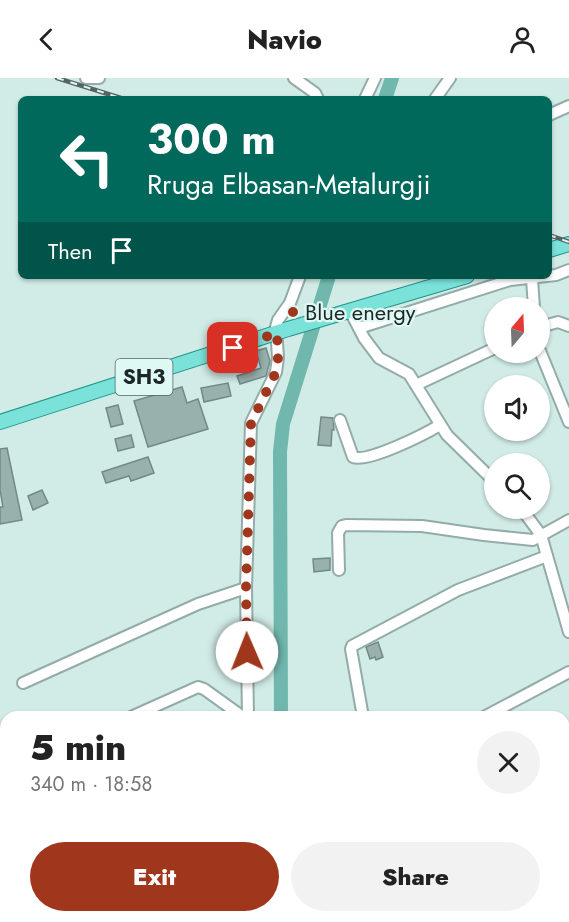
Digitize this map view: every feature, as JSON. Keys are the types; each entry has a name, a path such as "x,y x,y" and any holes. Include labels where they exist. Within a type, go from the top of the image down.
{"main road":[{"path":"552,249 569,244"},
{"name":"SH3","path":"0,422 282,331 457,279"}],"street":[{"path":"86,78 99,78"},
{"path":"294,78 316,96"},
{"path":"366,96 375,78"},
{"path":"437,96 450,78"},
{"path":"552,114 569,106"},
{"path":"552,276 569,270"},
{"path":"248,711 246,588 251,423 276,372 282,331 278,320 290,303 299,279"},
{"path":"358,328 510,280 532,279 533,297"},
{"path":"346,312 379,358 409,374 440,425 484,472"},
{"path":"550,324 569,326"},
{"path":"416,385 484,353"},
{"path":"545,363 569,422"},
{"path":"340,420 353,457 361,459 424,435 440,425"},
{"path":"529,519 541,535 569,632"},
{"path":"339,570 338,533 339,528 346,525 422,526 533,540 569,520"},
{"path":"362,711 352,646 458,590 547,556"},
{"path":"24,683 198,604 246,588"},
{"path":"495,711 569,672"},
{"path":"144,711 198,687 235,711"}],"building":[{"path":"266,348 270,361 266,376 240,384 237,376 261,368 256,351"},
{"path":"228,383 231,396 204,402 201,388"},
{"path":"182,387 187,403 198,399 208,429 148,447 134,401"},
{"path":"118,405 123,424 111,427 106,408"},
{"path":"321,417 333,418 334,430 332,430 331,446 318,445"},
{"path":"131,435 134,447 118,451 115,439"},
{"path":"7,448 22,520 0,524 0,507 3,507 0,490 0,449"},
{"path":"148,457 154,473 131,481 129,476 106,483 102,472"},
{"path":"42,490 48,503 33,510 28,496"},
{"path":"330,558 330,570 314,572 313,559"},
{"path":"378,642 383,657 376,660 375,657 370,659 366,647"}],"waterway":[{"path":"386,96 392,78"},
{"path":"281,711 280,452 283,424 328,279"}],"railway":[{"path":"57,78 114,96"},
{"path":"552,236 569,242"}],"place":[{"name":"Blue energy","path":"293,312"}],"route":[{"path":"233,348 277,333 276,372 251,423 246,588 247,652"}]}
